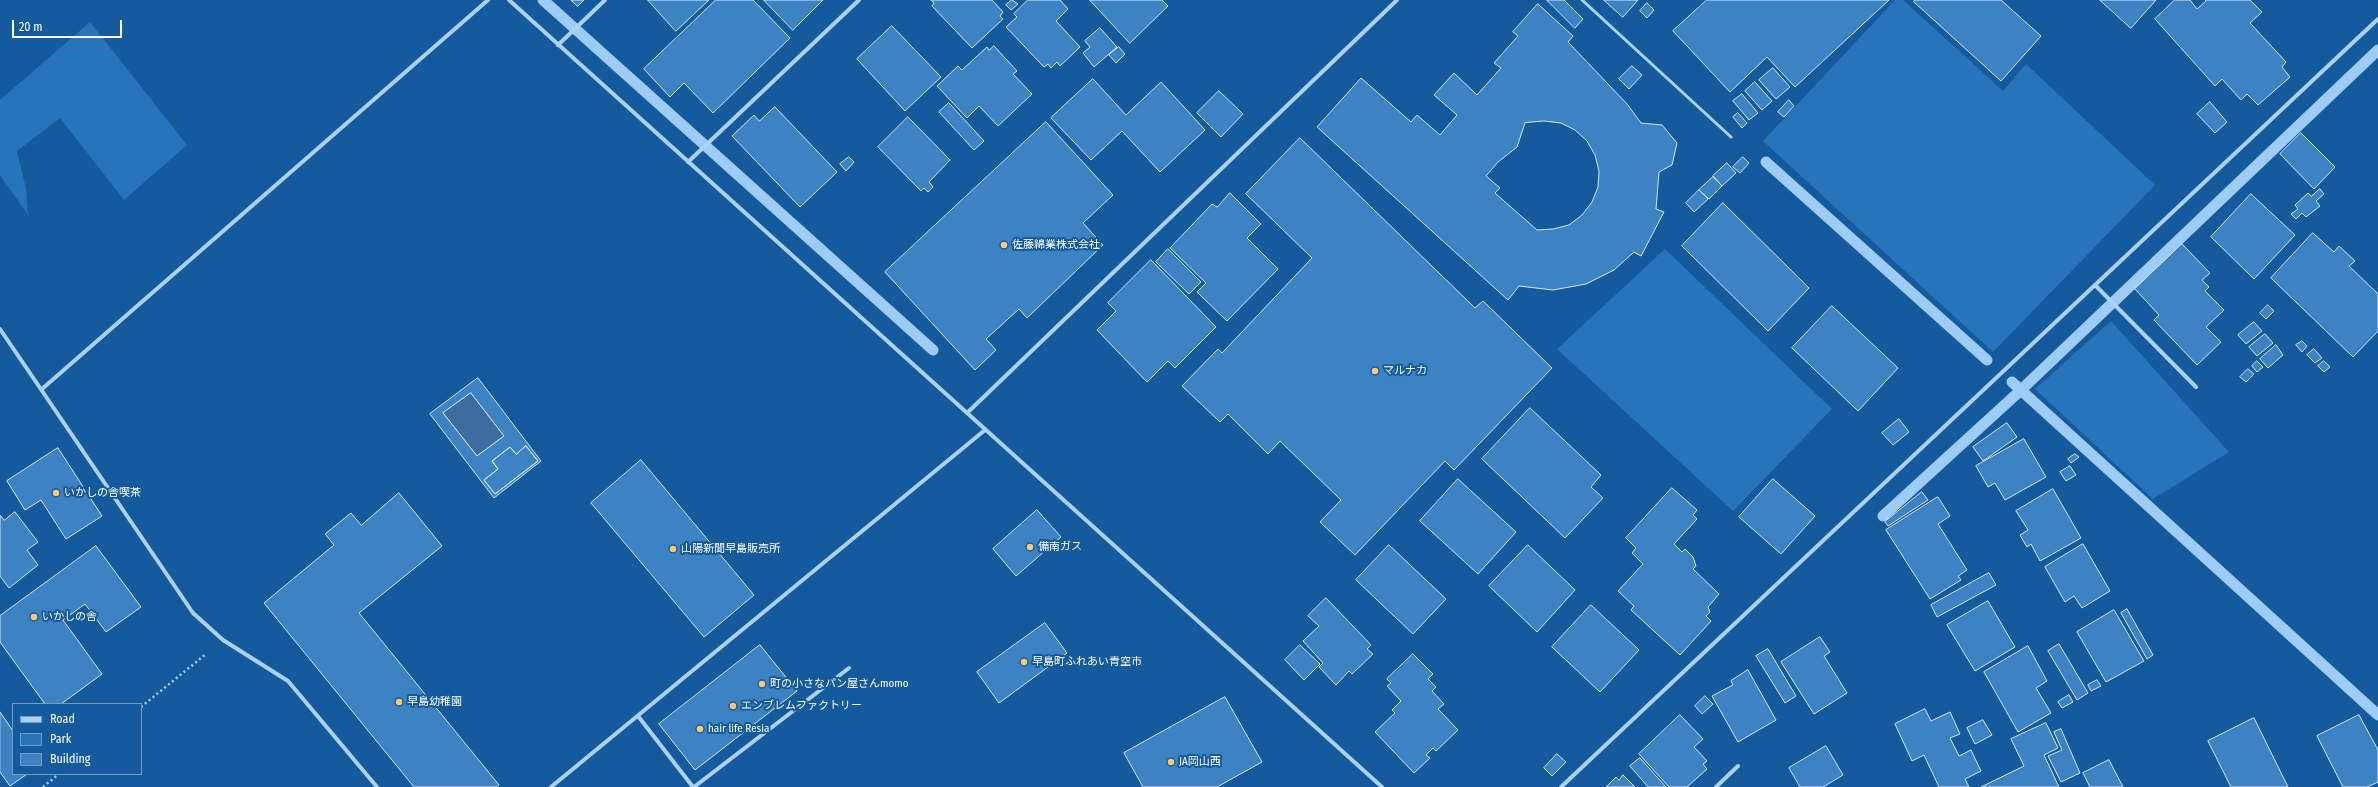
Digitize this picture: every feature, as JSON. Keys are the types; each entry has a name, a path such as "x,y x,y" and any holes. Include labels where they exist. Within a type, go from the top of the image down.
{"street":[{"path":"42,389 488,0"},
{"path":"508,0 1382,787"},
{"path":"558,45 605,0"},
{"path":"688,162 859,0"},
{"path":"967,412 1398,0"},
{"path":"1561,787 2378,19"},
{"path":"2095,285 2196,387"},
{"path":"0,329 193,613 223,640 288,681 377,787"},
{"path":"551,787 985,430"},
{"path":"638,716 694,787 849,668"},
{"path":"1716,787 1738,766"}],"lane":[{"path":"1582,0 1731,137"}],"path":[{"path":"142,706 223,640"},
{"path":"43,787 58,775"}],"green space":[{"path":"1895,0 1903,0 2003,91 2026,64 2155,185 1993,352 1763,141"},
{"path":"90,22 187,145 124,200 60,118 17,151 26,189 28,215 0,175 0,100"},
{"path":"1665,249 1832,409 1733,511 1557,349"},
{"path":"2111,321 2229,452 2153,499 2035,389"}],"shaded area":[{"path":"471,393 504,436 477,456 443,413"}],"building":[{"path":"571,0 584,0 578,6"},
{"path":"648,0 709,0 676,31"},
{"path":"716,0 753,0 790,38 713,113 684,83 670,97 644,69"},
{"path":"764,0 823,0 793,30"},
{"path":"931,0 992,0 1003,12 1000,16 1003,19 972,48 932,6 934,3"},
{"path":"1012,0 1018,4 1011,10 1006,5"},
{"path":"1028,0 1060,0 1068,9 1056,21 1080,47 1060,66 1057,62 1051,68 1048,64 1044,67 1006,27 1017,17 1014,14"},
{"path":"1090,0 1162,0 1168,6 1130,43"},
{"path":"1547,0 1564,0 1583,19 1575,28"},
{"path":"1604,0 1638,0 1623,17"},
{"path":"1707,0 1889,0 1795,87 1767,57 1730,92 1673,31"},
{"path":"1915,0 2001,0 2041,36 2001,81 1914,2"},
{"path":"2100,0 2156,0 2131,28"},
{"path":"2175,0 2190,0 2197,9 2206,1 2205,0 2250,0 2262,12 2250,23 2286,62 2282,67 2290,77 2258,105 2247,94 2241,100 2222,79 2215,86 2155,19"},
{"path":"1647,3 1654,10 1647,18 1640,11"},
{"path":"1538,4 1573,36 1568,42 1627,104 1641,123 1662,125 1677,143 1672,165 1659,172 1656,209 1664,212 1641,256 1634,252 1614,270 1586,284 1553,290 1519,286 1508,300 1317,127 1361,78 1411,122 1417,115 1440,135 1457,115 1434,95 1454,73 1477,95 1501,68 1494,63 1518,36 1513,32","holes":["1544,121 1561,123 1575,130 1587,141 1595,155 1599,171 1598,187 1592,202 1582,215 1569,225 1553,229 1537,230 1495,193 1500,188 1486,176 1498,162 1517,147 1525,123"]},
{"path":"892,26 941,77 905,111 857,59"},
{"path":"1100,28 1117,47 1094,67 1083,53 1090,47 1085,41"},
{"path":"994,46 1017,71 1013,74 1032,94 998,126 979,106 967,118 937,86 958,66 962,70 987,47 989,50"},
{"path":"1119,47 1125,54 1116,63 1109,55"},
{"path":"1632,66 1642,75 1629,89 1619,79"},
{"path":"1773,68 1790,87 1776,99 1759,80"},
{"path":"1093,79 1126,115 1161,82 1205,130 1160,172 1122,131 1091,160 1051,118"},
{"path":"1755,82 1772,101 1762,110 1745,91"},
{"path":"1219,91 1243,114 1221,137 1197,113"},
{"path":"1742,94 1758,113 1749,120 1733,101"},
{"path":"1789,100 1794,106 1784,117 1778,112"},
{"path":"2210,102 2227,122 2215,133 2197,114"},
{"path":"949,103 984,141 974,150 939,112"},
{"path":"775,107 837,172 800,207 732,136 754,115 759,121"},
{"path":"1738,113 1747,123 1742,128 1733,117"},
{"path":"908,117 950,160 929,182 933,187 928,192 924,188 921,191 878,147"},
{"path":"1046,122 1113,195 1083,223 1103,245 1027,318 1019,309 986,339 996,350 975,370 885,272"},
{"path":"2301,133 2335,167 2314,189 2280,154"},
{"path":"1300,138 1475,308 1483,301 1552,368 1454,470 1445,461 1355,555 1320,522 1341,500 1280,441 1268,454 1228,414 1220,422 1182,386 1218,349 1222,353 1312,258 1246,194"},
{"path":"849,157 854,162 846,171 840,164"},
{"path":"1743,157 1749,163 1740,173 1733,167"},
{"path":"1727,163 1736,173 1722,186 1713,176"},
{"path":"1713,177 1722,186 1709,199 1699,190"},
{"path":"2320,189 2324,194 2316,201 2320,206 2306,217 2302,213 2296,219 2291,214 2298,209 2295,205 2308,193 2311,196"},
{"path":"1699,190 1708,199 1694,212 1686,203"},
{"path":"1230,193 1261,224 1247,238 1278,269 1227,321 1197,292 1206,283 1170,248 1212,204 1217,207"},
{"path":"2251,194 2295,235 2254,279 2211,237"},
{"path":"1723,203 1809,288 1768,331 1682,246"},
{"path":"2313,233 2334,252 2339,246 2355,261 2349,266 2378,294 2378,331 2353,357 2271,278"},
{"path":"2182,244 2210,273 2202,280 2209,287 2205,291 2224,310 2206,327 2221,342 2197,365 2154,320 2159,315 2135,289"},
{"path":"1168,249 1201,282 1189,294 1156,262"},
{"path":"1151,260 1216,327 1175,368 1168,361 1147,382 1097,330 1116,311 1108,303"},
{"path":"2268,305 2274,311 2266,319 2260,313"},
{"path":"1832,306 1898,368 1858,411 1792,348"},
{"path":"2254,322 2262,331 2246,344 2238,335"},
{"path":"2265,334 2273,343 2257,356 2249,347"},
{"path":"2302,341 2307,346 2302,352 2296,345"},
{"path":"2276,345 2283,355 2268,368 2260,359"},
{"path":"2314,349 2322,358 2315,363 2307,355"},
{"path":"2257,361 2263,367 2257,372 2252,366"},
{"path":"2324,361 2330,367 2324,372 2318,366"},
{"path":"2248,369 2254,374 2246,382 2240,377"},
{"path":"478,378 541,461 494,498 430,414","holes":["471,393 504,436 477,456 443,413","526,446 538,461 495,494 484,480 498,469 492,461 510,447 516,454"]},
{"path":"1530,408 1601,475 1591,487 1603,498 1565,538 1482,459"},
{"path":"1899,419 1909,432 1893,445 1882,433"},
{"path":"2007,423 2017,437 1983,461 1973,447"},
{"path":"2024,439 2046,477 2005,500 1995,483 1988,487 1976,466"},
{"path":"526,446 538,461 495,494 484,480 498,469 492,461 510,447 516,454"},
{"path":"58,448 102,516 66,539 41,500 25,510 7,481"},
{"path":"2075,454 2079,457 2071,463 2068,459"},
{"path":"641,460 754,595 704,637 591,503"},
{"path":"2070,466 2076,475 2066,481 2060,472"},
{"path":"1458,479 1516,532 1478,574 1420,521"},
{"path":"1773,479 1815,516 1781,554 1739,517"},
{"path":"1672,488 1697,510 1693,515 1697,519 1674,544 1682,552 1685,549 1693,557 1696,566 1693,569 1719,594 1708,607 1710,612 1706,616 1711,621 1680,655 1631,610 1634,606 1618,591 1643,564 1632,553 1636,548 1626,538"},
{"path":"2053,489 2081,538 2040,561 2031,544 2027,547 2020,535 2028,530 2016,511"},
{"path":"1922,492 1928,500 1888,526 1885,522"},
{"path":"399,493 442,546 359,613 499,785 496,787 414,787 264,603 334,545 325,534 351,513 361,525"},
{"path":"1938,497 1950,516 1938,524 1967,570 1958,576 1961,580 1930,599 1886,530"},
{"path":"1037,510 1061,537 1016,576 993,549"},
{"path":"15,512 38,542 27,550 38,565 9,588 0,576 0,515 4,520"},
{"path":"2083,544 2110,591 2082,608 2074,596 2065,602 2045,567"},
{"path":"1389,545 1446,599 1413,634 1356,580"},
{"path":"1528,545 1575,590 1537,632 1489,586"},
{"path":"96,546 141,607 106,632 85,604 63,620 102,674 62,703 44,703 0,642 0,616"},
{"path":"1989,573 1996,585 1937,617 1931,605"},
{"path":"1326,598 1371,645 1367,649 1373,654 1352,674 1349,671 1336,685 1319,667 1323,663 1303,641 1319,626 1308,616"},
{"path":"1988,601 2015,647 1975,671 1947,625"},
{"path":"1591,605 1639,650 1600,692 1552,647"},
{"path":"2127,609 2153,655 2147,659 2121,613"},
{"path":"2114,610 2144,661 2106,682 2077,632"},
{"path":"1045,623 1067,653 999,703 977,672"},
{"path":"1820,637 1830,652 1824,656 1847,693 1814,714 1781,662"},
{"path":"2059,644 2088,693 2077,700 2048,651"},
{"path":"760,645 797,691 695,770 659,724"},
{"path":"1300,645 1320,664 1304,680 1285,660"},
{"path":"2028,646 2047,681 2036,688 2051,713 2018,732 1984,672"},
{"path":"1768,649 1796,696 1785,703 1756,656"},
{"path":"1413,654 1433,674 1428,679 1436,687 1432,691 1444,704 1438,709 1458,730 1436,751 1433,748 1426,755 1430,758 1414,773 1375,732 1395,713 1392,710 1401,701 1387,686 1391,683 1387,679"},
{"path":"1748,670 1776,720 1738,742 1712,696 1733,685 1731,681"},
{"path":"2097,680 2101,686 2091,691 2088,685"},
{"path":"2069,695 2073,702 2062,708 2058,702"},
{"path":"1705,696 1713,704 1702,714 1695,706"},
{"path":"1225,697 1262,762 1217,787 1143,787 1124,753"},
{"path":"1925,709 1931,721 1950,712 1960,734 1950,738 1959,756 1971,750 1981,771 1965,779 1969,787 1939,787 1924,755 1912,761 1895,724"},
{"path":"0,712 12,730 12,775 26,775 10,786 0,772"},
{"path":"1680,715 1703,739 1694,747 1707,761 1703,764 1707,769 1687,787 1669,787 1639,754"},
{"path":"2359,715 2378,750 2378,782 2367,787 2343,787 2317,736"},
{"path":"2254,718 2288,787 2231,787 2208,741"},
{"path":"1983,720 1992,735 1975,744 1967,728"},
{"path":"2046,723 2058,748 2044,755 2059,787 1981,787 2024,766 2011,739"},
{"path":"2061,729 2080,773 2061,782 2048,756 2062,750 2054,732"},
{"path":"1826,746 1843,775 1823,787 1800,787 1789,768"},
{"path":"1557,754 1566,762 1552,776 1544,768"},
{"path":"1640,758 1666,787 1648,787 1630,766"},
{"path":"2109,760 2123,787 2090,787 2083,773"},
{"path":"1623,775 1635,787 1606,787 1616,777 1619,780"}],"waterway":[{"path":"543,0 933,350"},
{"path":"1883,516 2021,390 2378,50"},
{"path":"1766,162 1987,360"},
{"path":"2012,382 2378,715"}],"place":[{"name":"佐藤綿業株式会社","path":"1004,245"},
{"name":"マルナカ","path":"1375,371"},
{"name":"いかしの舎喫茶","path":"56,493"},
{"name":"備南ガス","path":"1030,547"},
{"name":"山陽新聞早島販売所","path":"673,549"},
{"name":"いかしの舎","path":"34,617"},
{"name":"早島町ふれあい青空市","path":"1024,662"},
{"name":"町の小さなパン屋さんmomo","path":"762,684"},
{"name":"早島幼稚園","path":"399,702"},
{"name":"エンブレムファクトリー","path":"733,706"},
{"name":"hair life Resia","path":"700,729"},
{"name":"JA岡山西","path":"1171,762"}]}
